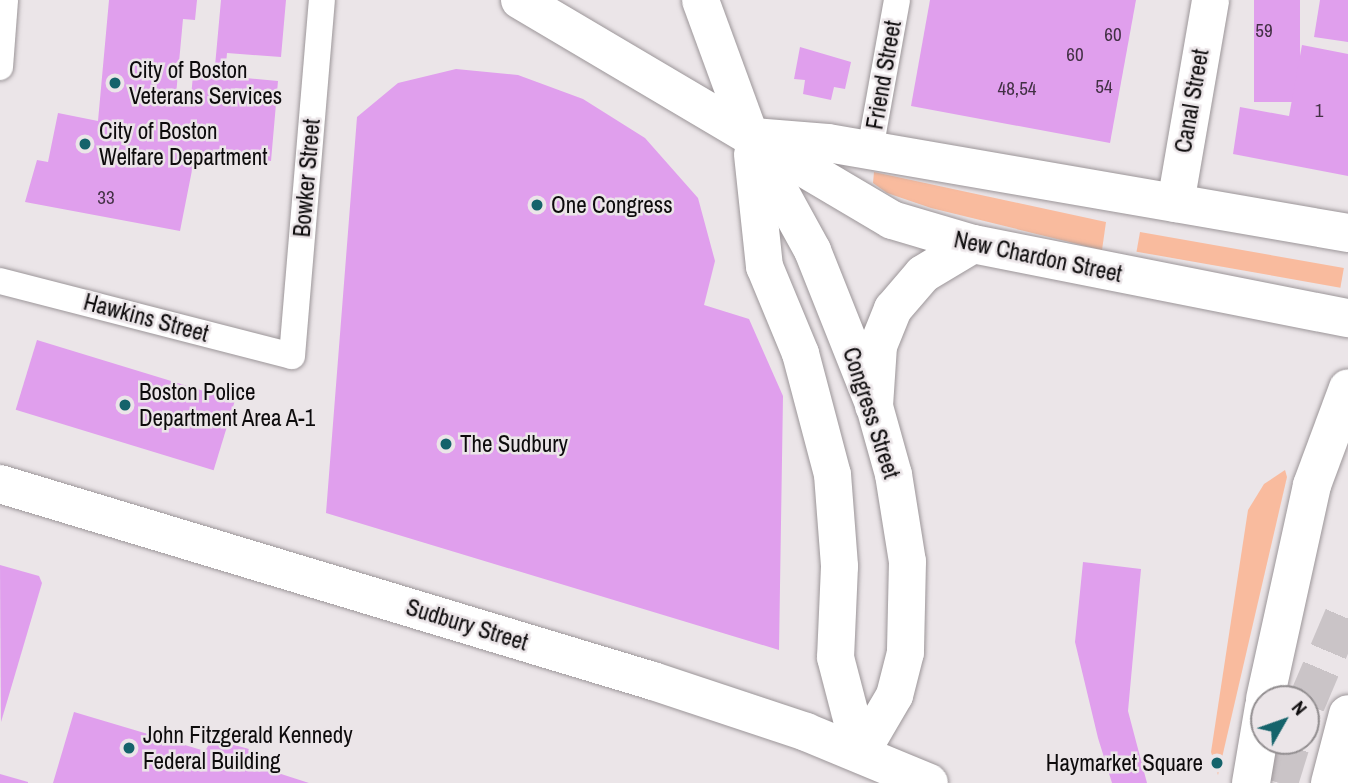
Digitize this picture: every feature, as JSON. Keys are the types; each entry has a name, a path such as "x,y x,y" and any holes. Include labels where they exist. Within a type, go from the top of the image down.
{"main road":[{"name":"New Chardon Street","path":"520,0 892,220 973,244 1348,318"},
{"path":"700,0 750,137 764,266 800,353 832,474 839,566 835,657 855,768"},
{"name":"Canal Street","path":"1175,203 1210,0"},
{"name":"New Chardon Street","path":"750,137 870,150 1348,233"},
{"name":"Congress Street","path":"750,137 812,250 874,407 904,538 906,640 898,684 855,768"},
{"path":"874,407 878,346 893,309 923,274 973,244"},
{"path":"1268,685 1312,485 1348,388"},
{"name":"Sudbury Street","path":"0,484 653,681 855,768 929,783"},
{"path":"1330,783 1348,715"},
{"path":"1251,783 1256,755"}],"street":[{"path":"0,67 5,0"},
{"name":"Bowker Street","path":"292,356 322,0"},
{"name":"Friend Street","path":"870,150 897,0"},
{"name":"Hawkins Street","path":"0,281 292,356"}],"shaded area":[{"path":"874,172 1106,222 1102,250 931,208 887,193 873,183"},
{"path":"1140,232 1344,268 1340,288 1137,252"},
{"path":"1285,470 1287,477 1218,775 1211,752 1248,510 1264,484"}],"building":[{"path":"109,0 197,0 195,20 183,19 176,95 191,97 193,75 214,77 221,0 286,0 281,57 227,53 225,76 278,81 271,161 195,155 180,231 25,202 37,160 48,162 58,113 98,121"},
{"path":"930,0 1136,0 1110,143 911,106"},
{"path":"1254,0 1300,0 1300,102 1254,102"},
{"path":"1320,0 1348,0 1348,42 1314,37"},
{"path":"1302,45 1348,54 1348,176 1233,154 1240,107 1289,116"},
{"path":"800,47 851,62 845,89 834,87 831,100 803,94 805,80 794,79"},
{"path":"456,69 518,75 583,99 645,138 698,198 715,261 704,305 749,319 783,396 779,650 326,513 357,117 398,83"},
{"name":"Boston Police Department Area A-1","path":"37,340 235,401 214,470 16,410"},
{"path":"1083,562 1141,569 1128,711 1147,783 1112,783 1098,738 1075,642"},
{"path":"0,565 39,576 42,583 1,722"},
{"name":"John Fitzgerald Kennedy Federal Building","path":"74,712 205,751 213,738 249,749 250,764 309,783 53,783"},
{"path":"0,774 28,782 28,783 0,783"}],"tunnel":[{"path":"1314,685 1348,605"},
{"path":"1279,783 1288,755"}],"place":[{"name":"City of Boston Veterans Services","path":"115,83"},
{"name":"City of Boston Welfare Department","path":"85,144"},
{"name":"One Congress","path":"537,205"},
{"name":"Boston Police Department Area A-1","path":"125,405"},
{"name":"The Sudbury","path":"446,444"},
{"name":"John Fitzgerald Kennedy Federal Building","path":"129,748"},
{"name":"Haymarket Square","path":"1217,763"}]}
